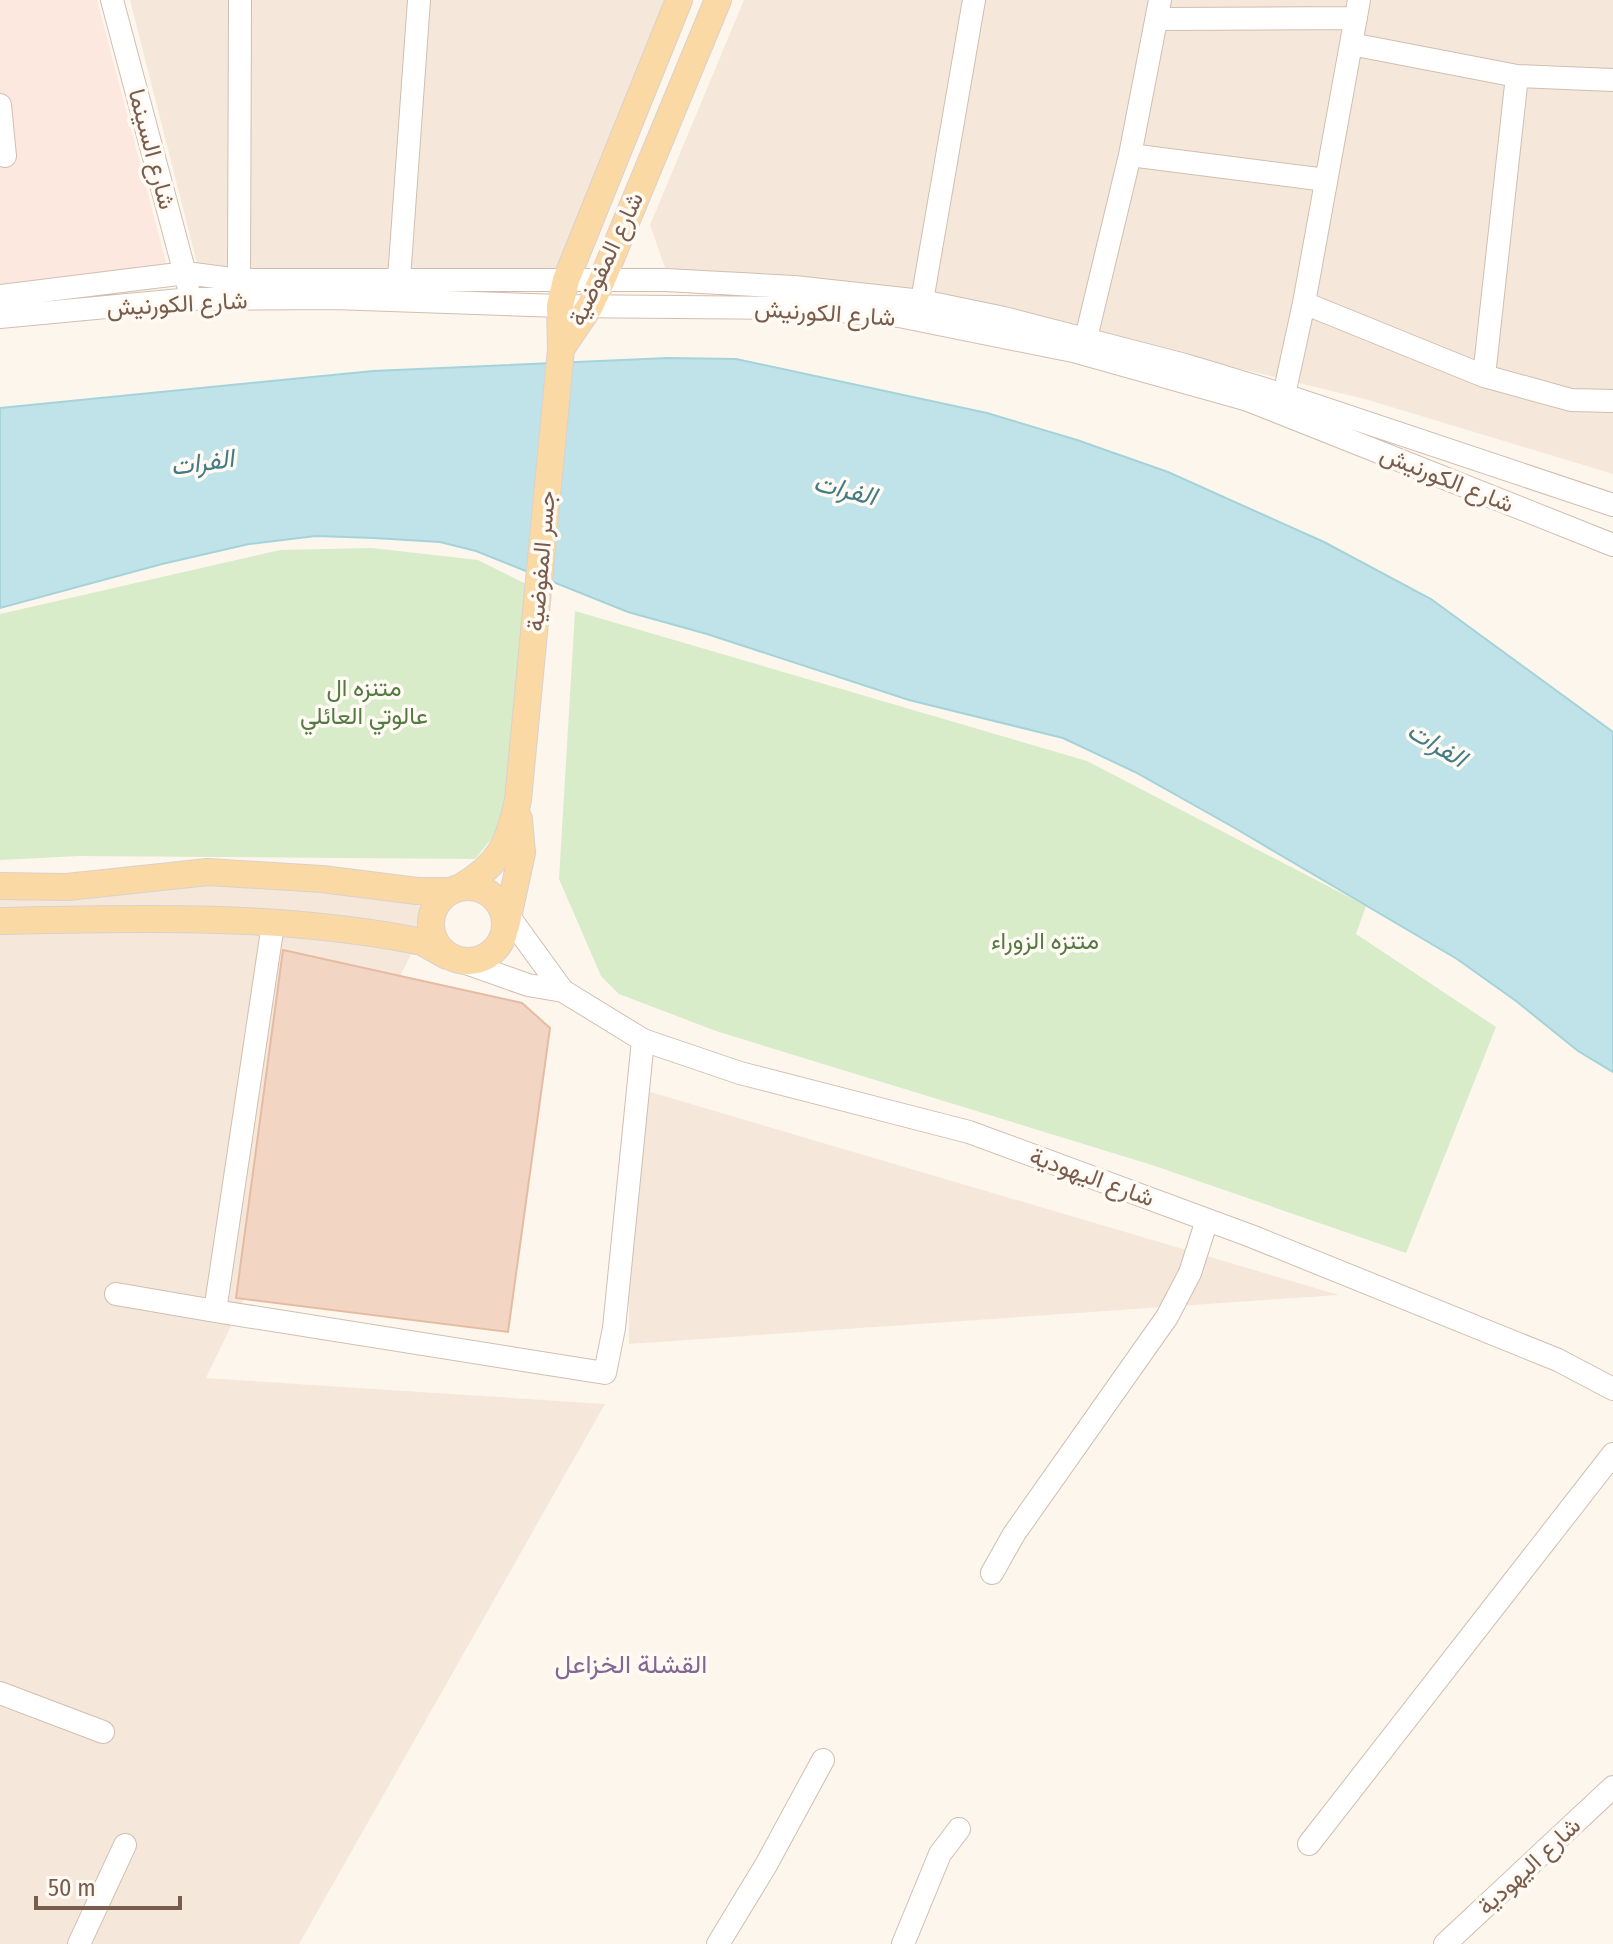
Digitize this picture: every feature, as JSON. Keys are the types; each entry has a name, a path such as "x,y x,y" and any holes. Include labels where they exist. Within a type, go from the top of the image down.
{"main road":[{"name":"شارع المفوضية","path":"561,349 560,306 566,280 679,0"},
{"name":"شارع المفوضية","path":"561,349 590,306 602,280 718,0"},
{"name":"جسر المفوضية","path":"518,800 561,349"},
{"path":"454,958 438,947 432,936 430,923 433,910 439,899 477,877 502,850 511,833 518,800"},
{"path":"0,921 183,917 273,924 407,939 472,962 494,951 505,917 522,853 518,800"},
{"path":"0,886 67,887 208,872 322,879 417,891 483,890 493,896 505,917"}],"street":[{"name":"شارع السينما","path":"112,0 191,299"},
{"path":"239,280 240,0"},
{"path":"399,279 419,0"},
{"path":"922,301 974,0"},
{"path":"1086,338 1130,155 1158,10 1358,9 1284,395"},
{"path":"1351,44 1517,76 1613,80"},
{"path":"1484,376 1517,76"},
{"path":"0,105 5,156"},
{"path":"1130,155 1326,180"},
{"name":"شارع الكورنيش","path":"0,296 186,273 239,280 602,280 794,287 922,301 1086,338 1284,395 1613,505"},
{"name":"شارع الكورنيش","path":"0,317 191,299 334,298 560,306 835,310 899,316 1073,351 1248,400 1613,545"},
{"path":"1304,303 1484,376 1571,400 1613,401"},
{"path":"1439,476 1447,450"},
{"path":"505,917 563,991"},
{"path":"215,1311 273,924"},
{"path":"454,958 528,985 563,991"},
{"name":"شارع اليهودية","path":"563,991 643,1040 740,1073 969,1132 1207,1220 1558,1360 1613,1389"},
{"path":"116,1294 605,1373 614,1328 643,1040"},
{"path":"992,1573 1014,1534 1167,1317 1190,1273 1207,1220"},
{"path":"1309,1844 1613,1454"},
{"path":"0,1693 103,1732"},
{"path":"718,1944 766,1865 823,1760"},
{"name":"شارع اليهودية","path":"1445,1944 1613,1787"},
{"path":"903,1944 940,1854 959,1829"},
{"path":"79,1944 125,1845"}],"shaded area":[{"path":"0,0 97,0 168,270 0,294"},
{"path":"130,0 685,0 571,276 200,275"},
{"path":"744,0 1613,0 1613,474 1365,399 932,294 669,279 650,225"},
{"path":"209,876 440,894 206,1378 605,1404 299,1944 0,1944 0,887"},
{"path":"630,1086 1339,1295 629,1344"}],"green space":[{"name":"متنزه ال عالوتي العائلي","path":"372,548 478,560 528,585 510,816 475,859 79,856 0,860 0,614 280,550"},
{"name":"متنزه الزوراء","path":"575,611 1087,761 1366,906 1356,934 1496,1027 1406,1253 1152,1165 716,1031 619,994 601,976 559,879"}],"water":[{"name":"الفرات","path":"668,358 736,359 987,413 1168,472 1324,542 1431,599 1613,732 1613,1072 1578,1051 1457,959 1135,772 1063,738 909,700 707,634 628,612 476,551 440,542 316,536 249,544 0,608 0,408 373,371"}],"building":[{"path":"283,950 522,1003 550,1028 508,1332 236,1298"}],"district":[{"name":"القشلة الخزاعل","path":"631,1664"}]}
